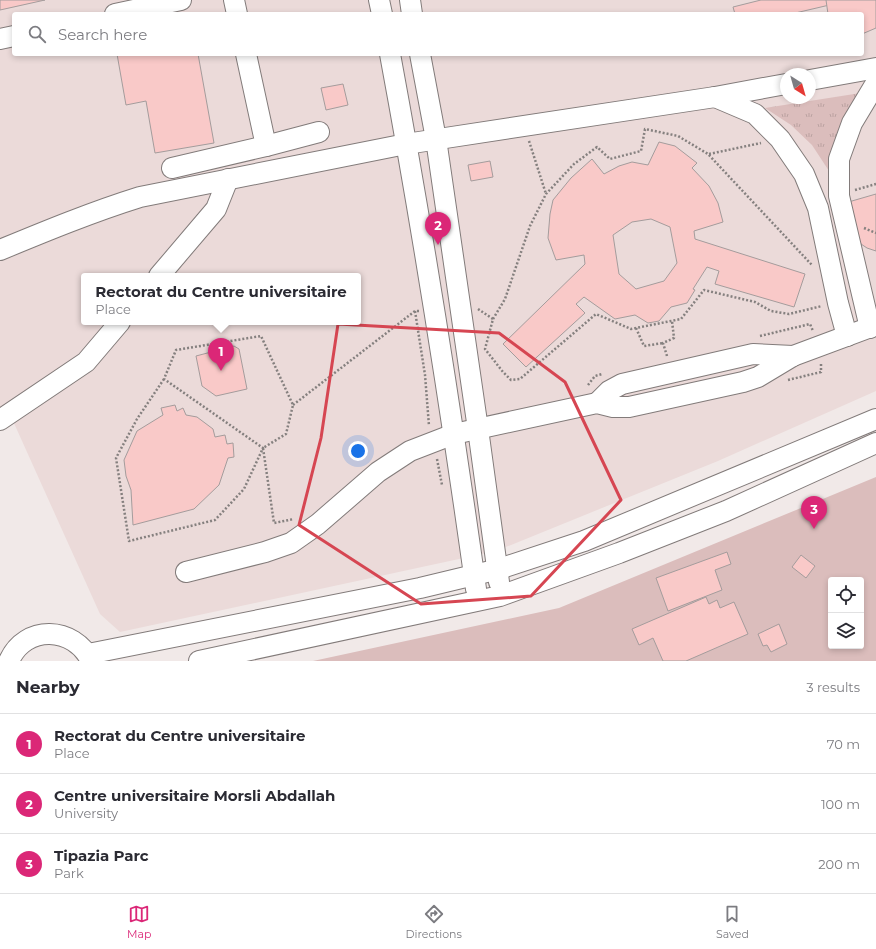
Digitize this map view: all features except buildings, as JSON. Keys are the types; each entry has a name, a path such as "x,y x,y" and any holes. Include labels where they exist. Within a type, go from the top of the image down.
{"street":[{"path":"114,0 116,12"},
{"path":"125,12 181,0"},
{"path":"234,0 237,12"},
{"path":"379,0 382,12"},
{"path":"410,0 412,12"},
{"path":"0,39 12,36"},
{"path":"246,56 266,146"},
{"path":"390,56 406,144 424,310 454,434 478,601"},
{"path":"420,56 436,139 499,570 500,596"},
{"path":"816,79 876,68"},
{"path":"186,572 265,552 291,543 323,520 378,472 410,451 454,434 478,429 609,390 622,384 753,354 793,356 873,326 839,196 839,159 852,122 876,83"},
{"path":"0,250 105,208 133,200 228,179 406,144 715,97 780,85"},
{"path":"715,97 755,114 780,139 804,174 818,208 838,303 847,336"},
{"path":"172,168 319,132"},
{"path":"162,273 216,209 228,179"},
{"path":"0,420 86,362 117,325"},
{"path":"9,661 16,649 23,643 31,638 48,634 58,634 71,639 82,647 90,658 499,570 584,541 876,419"},
{"path":"199,661 500,596 619,553 726,511 876,443"}],"path":[{"path":"524,126 546,194"},
{"path":"817,266 811,264 708,154 678,136 645,129 641,151 610,159 597,147 574,164 546,194 530,226 505,300 492,318 485,349 511,380 520,379 596,314 631,329 681,319 704,290 755,302 771,311 789,314 823,306"},
{"path":"708,154 780,139"},
{"path":"460,306 471,304 492,318"},
{"path":"293,405 424,310"},
{"path":"424,310 425,375 429,428"},
{"path":"636,328 644,346 663,343"},
{"path":"260,336 293,405 286,434 263,448 244,489 215,520 129,542 116,458 138,419 164,379 176,350 260,336"},
{"path":"592,395 595,376 602,374"},
{"path":"164,379 263,448 274,523 297,518"},
{"path":"435,453 443,491"}],"highlighted area":[{"path":"338,324 499,333 565,382 621,500 531,596 421,604 299,525 321,438"}],"shaded area":[{"path":"0,0 876,0 876,391 718,461 496,551 120,632 100,614 13,421 0,430"}],"green space":[{"path":"867,92 841,134 829,171 812,145 791,125 765,108 790,104 816,104 816,100"},
{"path":"876,477 876,661 313,661 559,608"}],"place":[{"name":"Centre universitaire Morsli Abdallah","path":"438,245"},
{"name":"Rectorat du Centre universitaire","path":"221,371"},
{"name":"Tipazia Parc","path":"814,529"}]}
